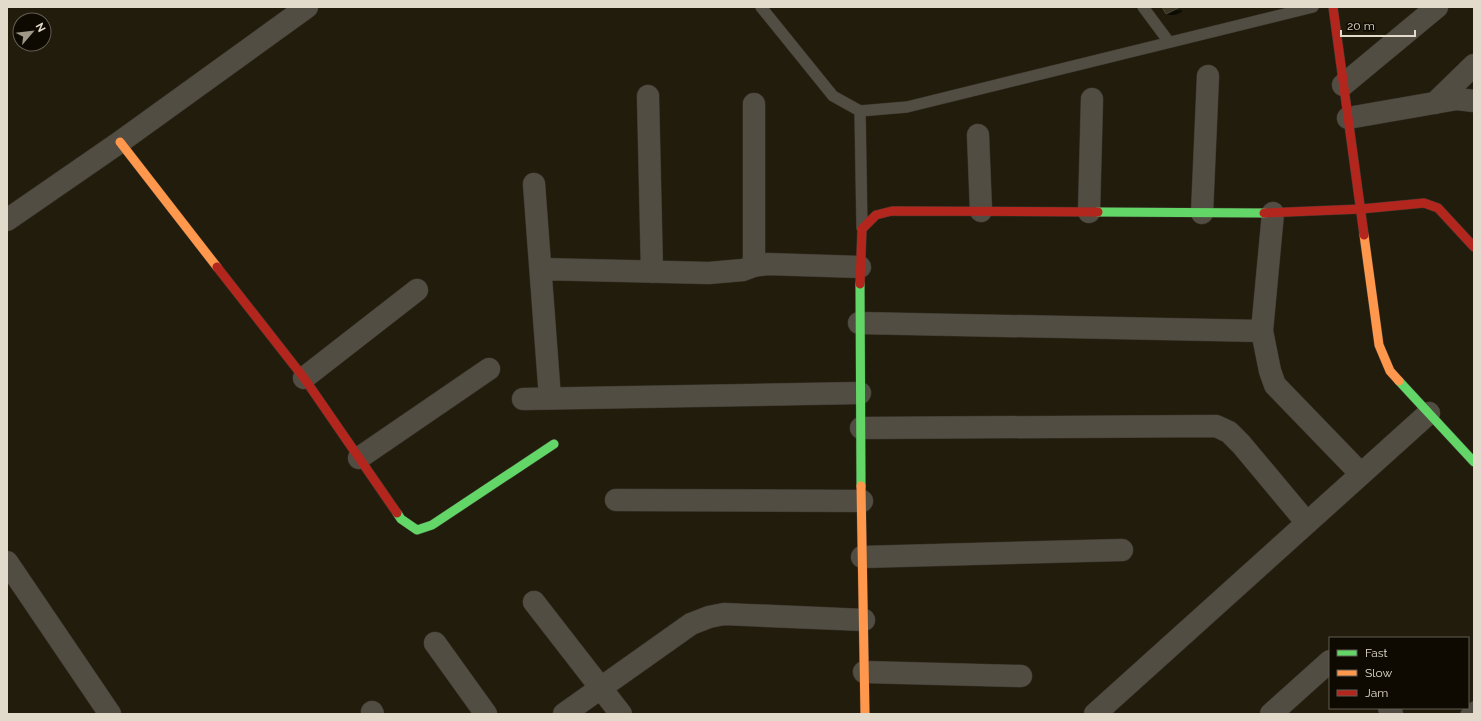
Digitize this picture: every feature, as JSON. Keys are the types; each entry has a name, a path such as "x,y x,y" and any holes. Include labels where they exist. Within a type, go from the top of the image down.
{"street":[{"path":"1332,7 1379,345 1390,371 1474,462"},
{"path":"1343,85 1438,7"},
{"path":"7,220 120,142 296,10"},
{"path":"1435,103 1474,66"},
{"path":"1202,213 1208,76"},
{"path":"648,96 652,272"},
{"path":"1089,212 1092,99"},
{"path":"1348,118 1457,99 1474,101"},
{"path":"754,104 754,266"},
{"path":"978,135 981,211"},
{"path":"120,142 304,378 401,518 417,530 432,526 554,444"},
{"path":"534,184 550,398"},
{"path":"865,714 859,323 860,267 862,229 876,215 892,211 1273,213 1360,209 1424,203 1438,208 1474,248"},
{"path":"1273,213 1262,331 1270,371 1275,384 1361,474"},
{"path":"541,269 709,273 743,270 754,266 767,264 860,267"},
{"path":"304,378 418,290"},
{"path":"859,323 1262,331"},
{"path":"359,458 489,369"},
{"path":"523,399 860,392"},
{"path":"1095,714 1429,413"},
{"path":"861,428 1216,426 1228,432 1241,444 1307,523"},
{"path":"616,500 862,501"},
{"path":"862,557 1122,550"},
{"path":"7,562 110,714"},
{"path":"534,602 622,714"},
{"path":"564,714 690,624 709,617 724,614 864,620"},
{"path":"434,643 486,714"},
{"path":"1271,714 1329,662"},
{"path":"864,672 1022,676"}],"lane":[{"path":"761,7 833,96 860,111 907,107 1313,7"},
{"path":"1143,7 1169,42"},
{"path":"860,111 862,229"},
{"path":"1466,714 1474,707"}],"building":[{"path":"1162,7 1180,7 1166,14"}],"traffic: fast":[{"path":"1098,212 1264,213"},
{"path":"860,284 861,486"},
{"path":"1399,381 1474,462"},
{"path":"397,513 401,519 417,530 432,525 554,444"}],"traffic: slow":[{"path":"120,142 217,267"},
{"path":"1364,235 1379,345 1390,371 1399,381"},
{"path":"861,486 865,714"}],"traffic: jam":[{"path":"1333,7 1364,235"},
{"path":"1264,213 1361,209 1424,203 1438,208 1474,247"},
{"path":"860,284 862,229 876,215 892,211 1098,212"},
{"path":"217,267 304,378 397,513"}]}
